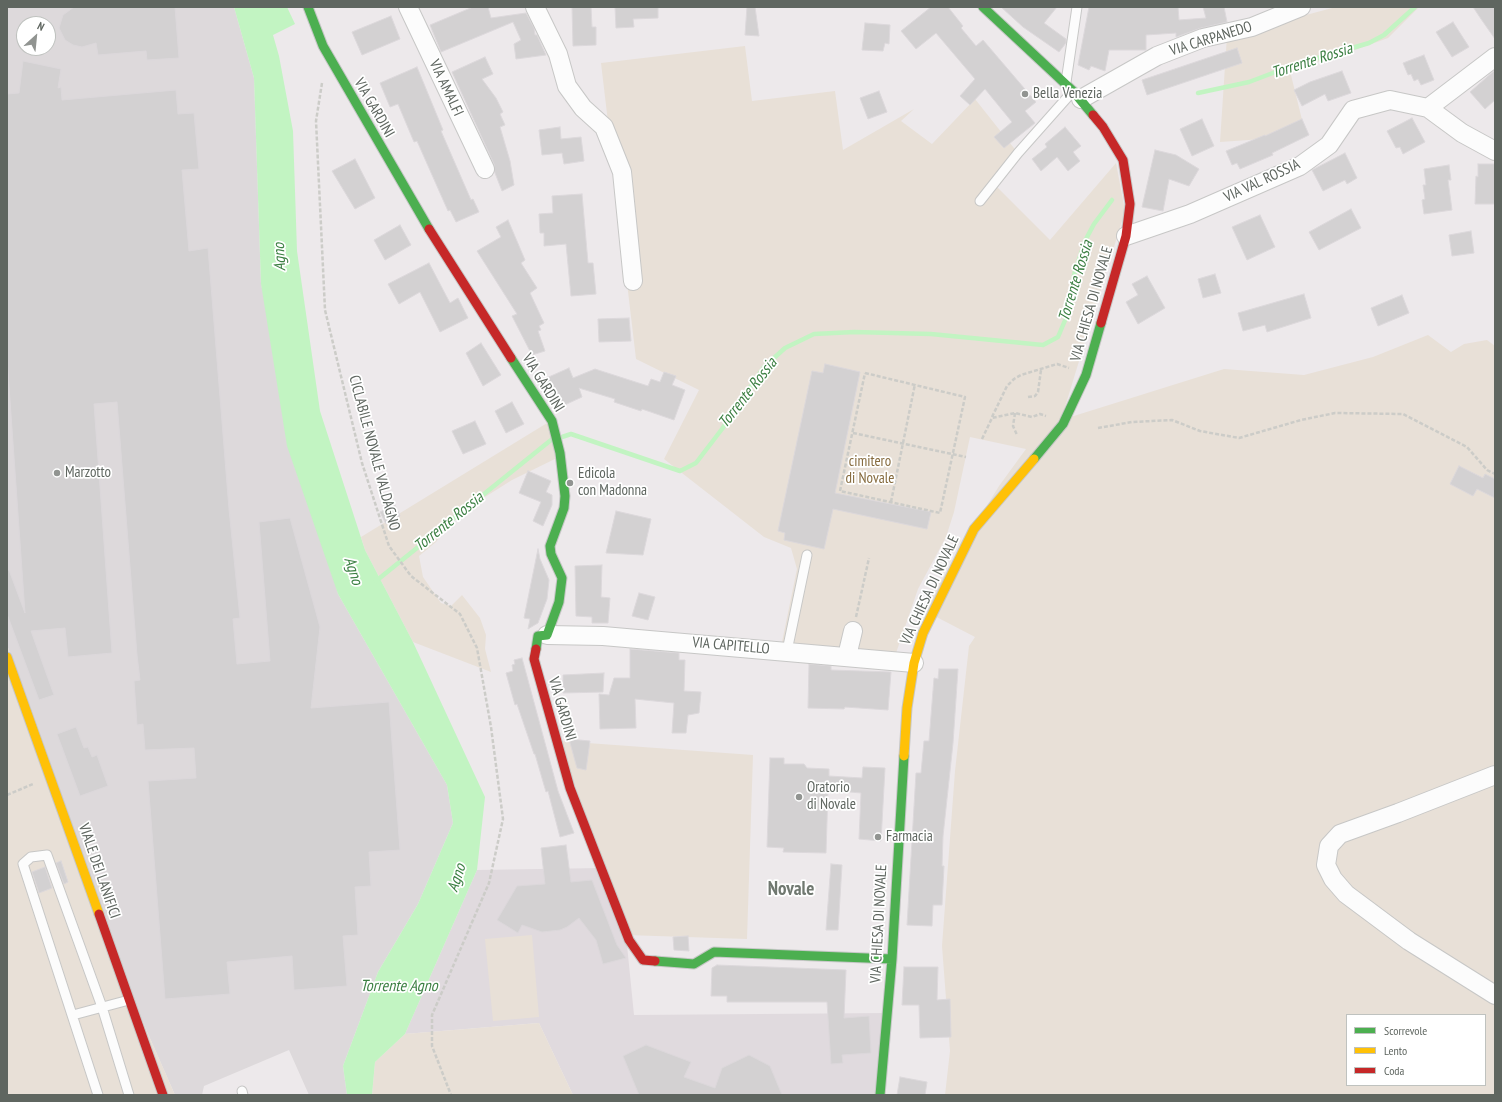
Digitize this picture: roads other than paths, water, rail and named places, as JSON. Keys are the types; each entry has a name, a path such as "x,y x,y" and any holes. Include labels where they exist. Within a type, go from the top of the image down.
{"main road":[{"name":"VIA GARDINI","path":"308,7 327,53 444,254 552,422 560,453 565,496 564,508 550,546 551,554 562,578 559,602 547,635 538,636 534,659 570,788 629,940 643,960 694,964 714,952 892,958"},
{"name":"VIA CHIESA DI NOVALE","path":"880,1095 892,958 904,746 907,708 914,663 923,633 974,529 1048,444 1063,424 1086,375 1126,236 1130,204 1123,160 1103,127 1066,84 983,7"},
{"name":"VIALE DEI LANIFICI","path":"7,656 162,1095"}],"street":[{"name":"VIA AMALFI","path":"408,7 485,169"},
{"path":"535,7 558,54 567,86 583,108 604,127 622,172 633,281"},
{"name":"VIA CARPANEDO","path":"1077,95 1157,56 1204,38 1252,27 1301,7"},
{"path":"1428,108 1495,57"},
{"name":"VIA VAL ROSSIA","path":"1126,236 1190,214 1300,166 1328,145 1353,110 1390,100 1428,108 1462,133 1495,151"},
{"path":"848,656 853,631"},
{"name":"VIA CAPITELLO","path":"547,635 603,636 848,656 914,663"},
{"path":"1495,775 1340,834 1329,846 1326,865 1332,879 1346,894 1409,941 1495,995"}],"lane":[{"path":"1066,84 1077,7"},
{"path":"980,200 1018,153 1077,95"},
{"path":"787,651 806,555"},
{"path":"98,1095 24,864 31,857 47,856 102,1007 129,1095"},
{"path":"73,1015 129,1000"}],"water":[{"name":"Torrente Agno","path":"234,7 287,7 295,24 273,35 279,56 293,131 297,251 320,411 365,550 413,642 485,797 477,870 405,1034 375,1062 372,1095 347,1095 343,1066 378,972 418,904 453,823 447,785 338,594 287,446 261,284 254,78"}],"waterway":[{"name":"Torrente Rossia","path":"1198,93 1249,82 1294,65 1369,43 1384,35 1415,7"},
{"name":"Torrente Rossia","path":"562,437 571,434 680,471 696,463 722,429 764,367 785,348 814,334 854,332 931,334 1043,345 1058,337 1066,318 1075,271 1086,239 1094,224 1112,200"},
{"name":"Torrente Rossia","path":"376,581 551,440"}],"place":[{"name":"Bella Venezia","path":"1025,94"},
{"name":"Marzotto","path":"57,473"},
{"name":"Edicola con Madonna","path":"570,483"},
{"name":"Oratorio di Novale","path":"799,797"},
{"name":"Farmacia","path":"878,837"}],"district":[{"name":"Novale","path":"791,890"}],"water label":[{"name":"Agno","path":"280,257"},
{"name":"Agno","path":"353,571"},
{"name":"Agno","path":"457,878"}],"park label":[{"name":"cimitero di Novale","path":"870,470"}]}
